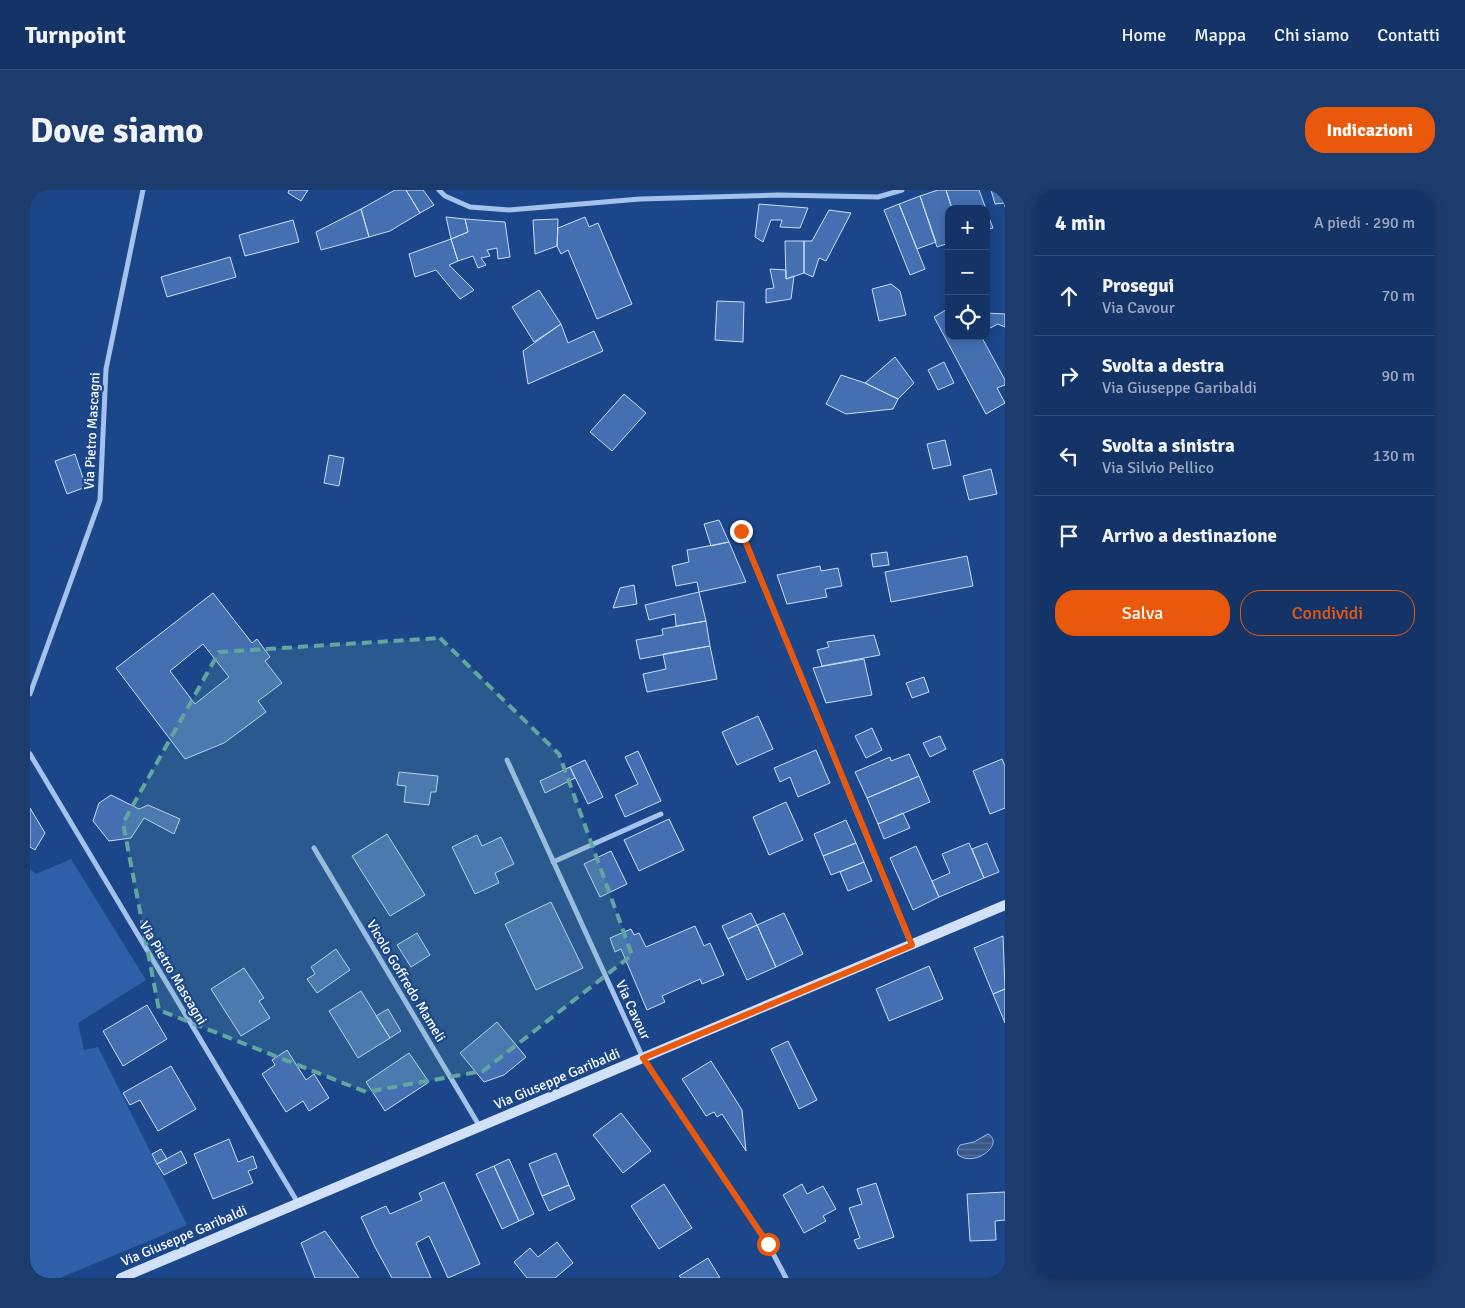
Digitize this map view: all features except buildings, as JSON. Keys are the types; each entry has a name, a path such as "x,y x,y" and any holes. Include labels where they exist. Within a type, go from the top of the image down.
{"main road":[{"name":"Via Giuseppe Garibaldi","path":"120,1278 1005,905"}],"street":[{"name":"Via Pietro Mascagni","path":"30,694 100,500 106,369 143,190"},
{"path":"439,190 445,196 470,207 509,210 640,199 778,195 878,197 902,190"},
{"path":"741,531 912,945"},
{"name":"Via Pietro Mascagni","path":"30,754 298,1203"},
{"name":"Via Cavour","path":"507,760 643,1058 768,1244 786,1278"},
{"path":"554,862 661,814"},
{"name":"Vicolo Goffredo Mameli","path":"314,848 480,1126"}],"highlighted area":[{"path":"440,638 559,754 632,955 483,1071 366,1092 159,1010 123,823 219,652"}],"shaded area":[{"path":"71,859 146,980 78,1023 84,1050 98,1047 187,1225 60,1278 30,1278 30,869 36,874"},
{"path":"988,1134 992,1138 993,1143 986,1153 973,1158 965,1158 958,1155 957,1150 960,1145 974,1142"}],"route":[{"path":"741,531 912,945 643,1058 768,1244"}]}
